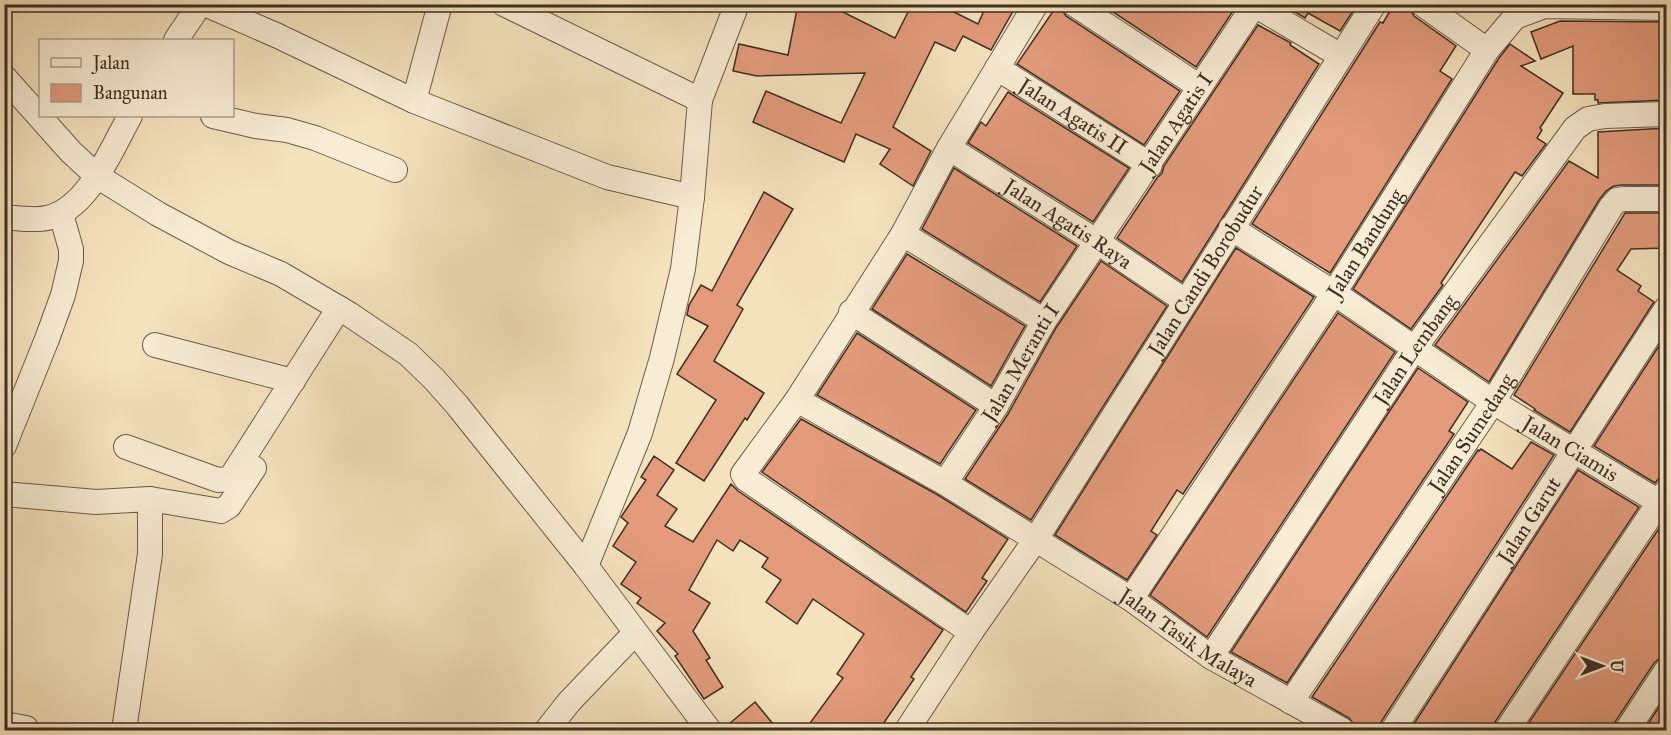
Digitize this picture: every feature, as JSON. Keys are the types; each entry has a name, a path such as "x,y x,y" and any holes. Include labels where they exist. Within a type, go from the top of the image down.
{"street":[{"path":"177,39 202,4 278,36 414,101 607,177 692,197"},
{"path":"414,101 440,4"},
{"path":"586,566 640,432 662,358 683,269 700,100 737,4"},
{"path":"971,632 743,476 747,466 796,400 903,234 949,148 1036,4"},
{"path":"1074,4 1200,87"},
{"name":"Jalan Candi Borobudur","path":"908,730 971,632 1036,539 1374,4"},
{"path":"1422,4 1487,50"},
{"path":"1254,5 1341,56"},
{"name":"Jalan Agatis I","path":"1099,243 1254,5"},
{"path":"510,6 700,100"},
{"name":"Jalan Bandung","path":"1131,599 1334,293 1487,50 1515,17 1544,6 1666,8"},
{"name":"Jalan Agatis II","path":"997,68 1150,165"},
{"path":"4,76 39,116"},
{"name":"Jalan Lembang","path":"1211,657 1414,349 1575,128 1588,119 1605,116 1666,114"},
{"path":"40,117 71,152 97,176 158,214 229,252 281,274 344,311 408,354 434,379 586,566 709,730"},
{"path":"4,217 44,219 61,214 78,201 97,176 129,117"},
{"path":"217,117 287,130 315,138 395,170"},
{"name":"Jalan Agatis Raya","path":"949,148 1099,243 1185,301"},
{"name":"Jalan Sumedang","path":"1291,702 1493,402 1611,207 1617,200 1666,199"},
{"path":"4,446 48,339 68,272 71,249 61,214"},
{"name":"Jalan Ciamis","path":"1231,228 1334,293 1493,402 1574,451 1663,497 1507,730"},
{"path":"903,234 1044,321"},
{"name":"Jalan Meranti I","path":"945,483 996,406 1044,321 1099,243"},
{"name":"Jalan Garut","path":"1393,730 1666,309"},
{"path":"126,447 218,480 230,479 293,381 344,311"},
{"path":"4,494 96,502 150,499 221,511 229,506 344,311"},
{"path":"851,312 996,406"},
{"path":"155,345 293,381"},
{"name":"Jalan Tasik Malaya","path":"796,400 945,483 1131,599 1211,657 1342,730"},
{"path":"124,730 150,554 150,499"},
{"path":"547,730 569,702 635,633"},
{"path":"1627,730 1666,671"}],"building":[{"path":"798,4 827,4 895,38 912,4 938,4 978,24 987,4 1017,4 991,50 963,36 955,51 935,42 893,127 931,151 913,186 880,164 890,149 856,134 844,162 753,122 766,91 841,123 865,73 757,76 733,71 739,44 788,55"},
{"path":"1058,4 1066,16 1180,91 1144,145 1017,64"},
{"path":"1101,4 1229,4 1235,8 1196,67"},
{"path":"1282,4 1349,4 1355,8 1340,31 1308,13 1305,18"},
{"path":"1394,4 1404,4 1409,7 1414,16 1456,46 1440,71 1452,79 1330,273 1252,224 1380,22 1383,23"},
{"path":"1560,21 1666,22 1666,100 1598,103 1598,100 1595,100 1595,94 1573,94 1573,46 1541,59 1531,32"},
{"path":"1258,25 1291,43 1290,45 1319,64 1182,282 1117,238"},
{"path":"1510,44 1535,61 1521,66 1563,93 1540,128 1542,130 1537,138 1546,144 1522,176 1515,172 1441,283 1443,285 1411,329 1353,289"},
{"path":"1008,92 1129,168 1093,222 968,143 981,122 986,126"},
{"path":"1666,128 1666,185 1622,185 1614,186 1606,191 1489,382 1435,345 1569,161 1598,178 1598,132"},
{"path":"954,168 1077,246 1040,302 922,229"},
{"path":"764,192 793,209 737,305 743,309 714,361 764,393 704,481 676,463 716,400 677,374 708,326 687,315 689,305 701,285 712,291"},
{"path":"1625,213 1666,213 1666,248 1631,249 1617,270 1641,286 1638,291 1654,302 1570,432 1514,395"},
{"path":"1236,248 1314,297 1183,494 1177,490 1151,531 1157,535 1127,580 1055,535"},
{"path":"907,254 1025,326 991,386 872,309"},
{"path":"1101,261 1167,306 1031,520 965,479 1008,414 1056,328"},
{"path":"1338,313 1395,352 1207,637 1150,595"},
{"path":"857,333 976,410 940,464 817,395"},
{"path":"1666,335 1666,470 1655,483 1594,446"},
{"path":"1418,368 1468,402 1449,431 1454,434 1287,683 1231,652"},
{"path":"801,419 938,495 1008,539 982,578 987,581 966,612 762,472"},
{"path":"1531,442 1554,455 1381,722 1379,730 1362,730 1355,726 1349,718 1312,697 1478,450 1481,449 1512,469"},
{"path":"654,456 674,470 657,495 677,509 665,526 693,542 731,484 943,630 911,677 914,679 879,730 805,730 843,678 837,674 864,634 813,599 797,624 766,602 781,580 762,567 768,558 740,540 733,551 717,540 689,590 710,603 693,631 710,658 706,660 723,687 704,699 675,656 678,654 657,631 665,623 637,603 641,598 621,584 636,562 613,546 628,523 621,517 646,480 641,477"},
{"path":"1578,470 1639,507 1495,722 1493,730 1410,730"},
{"path":"1666,518 1666,657 1654,663 1615,722 1613,730 1524,730"},
{"path":"1666,696 1666,730 1644,730"},
{"path":"755,702 778,730 723,730 723,729"}]}
